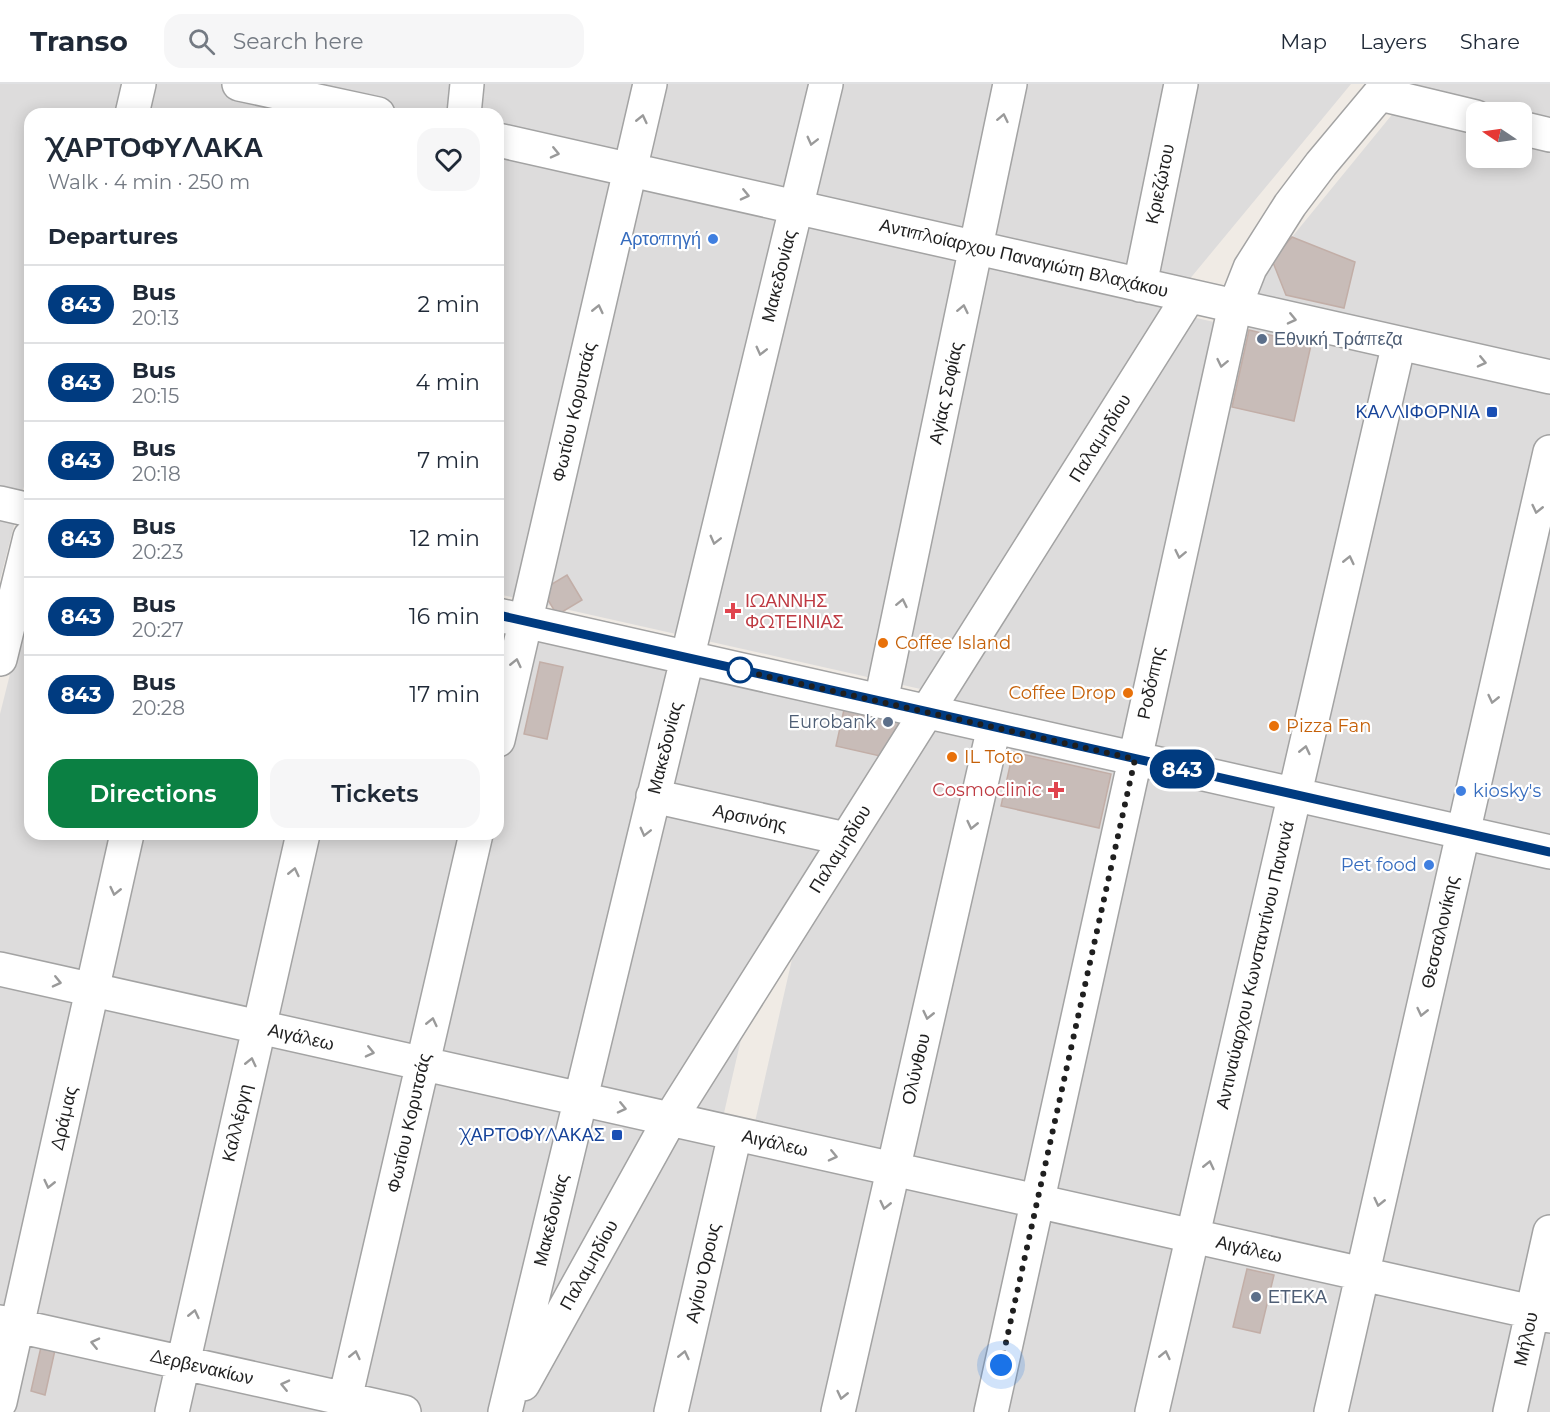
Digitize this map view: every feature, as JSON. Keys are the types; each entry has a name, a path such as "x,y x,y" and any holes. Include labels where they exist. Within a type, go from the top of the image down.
{"street":[{"path":"133,108 139,84"},
{"path":"239,84 292,98 346,108"},
{"path":"465,108 467,84"},
{"name":"Φωτίου Κορυτσάς","path":"504,688 512,618 630,170 650,84"},
{"name":"Μακεδονίας","path":"506,1412 826,84"},
{"name":"Αγίας Σοφίας","path":"881,701 1010,84"},
{"name":"Κριεζώτου","path":"1140,285 1181,84"},
{"path":"1235,306 1250,268 1290,205 1384,89 1466,114"},
{"path":"1532,131 1550,135"},
{"name":"Αντιπλοίαρχου Παναγιώτη Βλαχάκου","path":"504,141 1550,377"},
{"name":"Παλαμηδίου","path":"506,1412 670,1119 1189,296"},
{"name":"Ροδόπης","path":"991,1412 1235,306"},
{"name":"Αντιναύαρχου Κωνσταντίνου Πανανά","path":"1152,1412 1398,343"},
{"name":"Θεσσαλονίκης","path":"1331,1412 1550,452"},
{"path":"0,503 24,509"},
{"path":"0,659 24,561"},
{"path":"512,618 1550,852"},
{"name":"Ολύνθου","path":"838,1412 994,727"},
{"name":"Αρσινόης","path":"653,796 846,839"},
{"name":"Δράμας","path":"0,1402 9,1324 92,990 126,840"},
{"name":"Καλλέργη","path":"171,1412 302,840"},
{"name":"Φωτίου Κορυτσάς","path":"343,1405 475,840"},
{"name":"Αιγάλεω","path":"0,969 1541,1314"},
{"name":"Αγίου Όρους","path":"670,1412 735,1134"},
{"name":"Μήλου","path":"1510,1412 1541,1314 1550,1232"},
{"name":"Δερβενακίων","path":"9,1324 183,1363 343,1405 404,1412"}],"shaded area":[{"path":"0,84 126,84 120,108 24,108 24,486 0,580"},
{"path":"152,84 1351,84 1174,298 925,690 504,595 504,108 146,108"},
{"path":"1417,84 1550,84 1550,1412 689,1412 795,946 1192,317 1249,330 1262,271"},
{"path":"24,618 24,840 504,840 504,629 901,720 763,944 655,1412 0,1412 0,714"}],"building":[{"path":"1292,237 1355,262 1344,308 1286,295 1272,260"},
{"path":"1249,330 1311,345 1294,421 1232,407"},
{"path":"567,575 582,600 557,615 542,590"},
{"path":"540,662 563,667 547,739 524,734"},
{"path":"845,705 901,720 880,756 836,746"},
{"name":"Cosmoclinic","path":"1013,752 1111,774 1099,828 1001,806"},
{"path":"1247,1269 1274,1275 1260,1333 1233,1327"},
{"path":"41,1347 55,1350 45,1395 31,1391"}],"bus line":[{"name":"843","path":"504,616 1550,852"}],"place":[{"name":"Αρτοπηγή","path":"713,239"},
{"name":"Εθνική Τράπεζα","path":"1262,339"},
{"name":"ΚΑΛΛΙΦΟΡΝΙΑ","path":"1492,412"},
{"name":"ΙΩΑΝΝΗΣ ΦΩΤΕΙΝΙΑΣ","path":"733,611"},
{"name":"Coffee Island","path":"883,643"},
{"name":"Coffee Drop","path":"1128,693"},
{"name":"Eurobank","path":"888,722"},
{"name":"Pizza Fan","path":"1274,726"},
{"name":"IL Toto","path":"952,757"},
{"name":"Cosmoclinic","path":"1056,790"},
{"name":"kiosky's","path":"1461,791"},
{"name":"Pet food","path":"1429,865"},
{"name":"ΧΑΡΤΟΦΥΛΑΚΑΣ","path":"617,1135"},
{"name":"ΕΤΕΚΑ","path":"1256,1297"}],"route":[{"path":"740,670 1135,759 1001,1365"}]}
